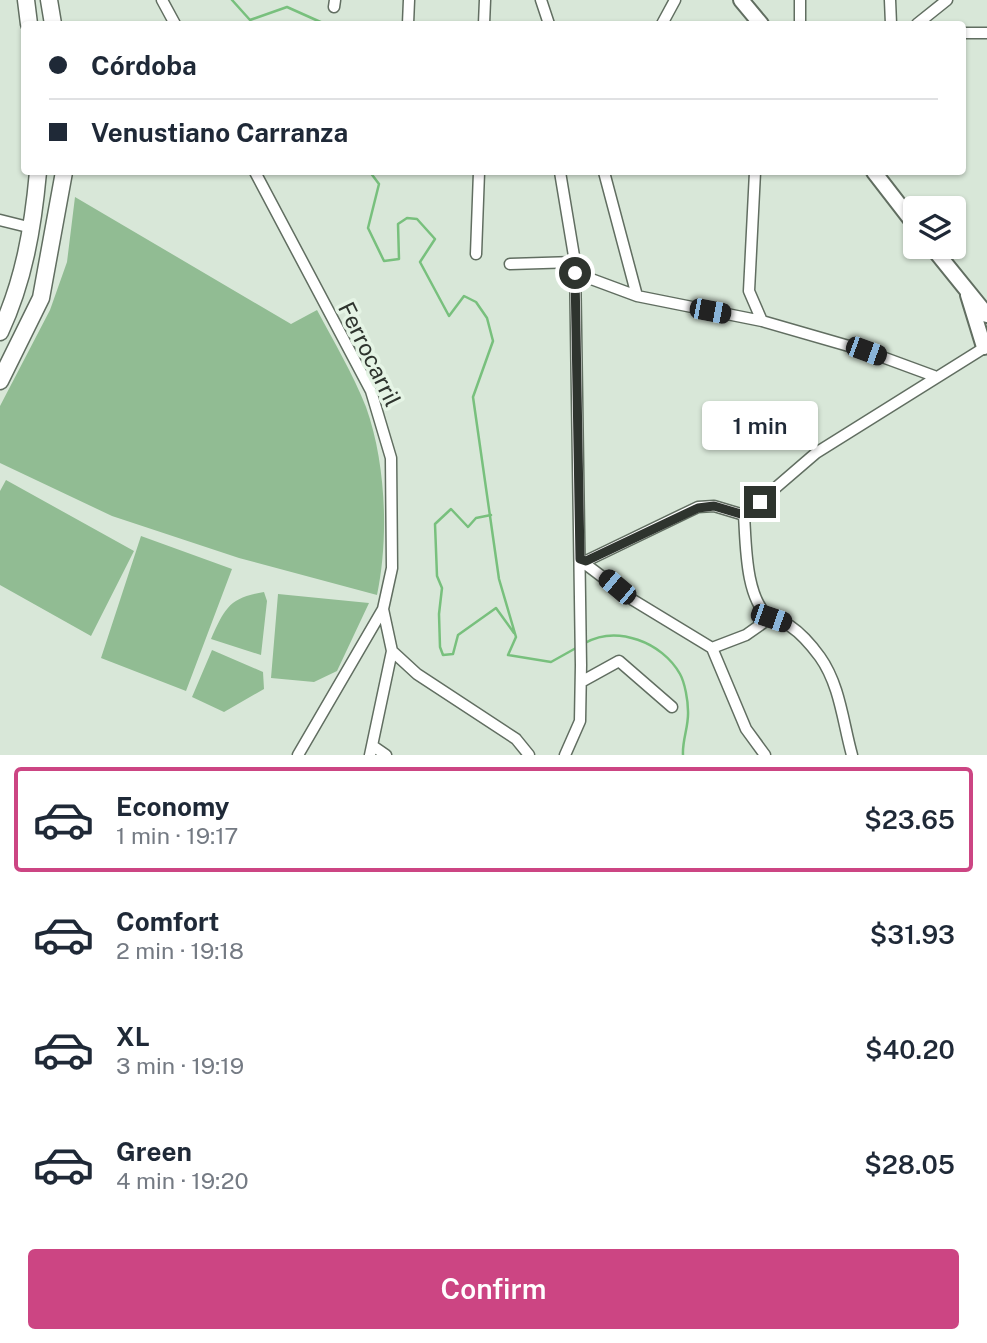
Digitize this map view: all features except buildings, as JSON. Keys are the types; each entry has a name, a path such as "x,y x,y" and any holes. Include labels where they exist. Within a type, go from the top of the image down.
{"main road":[{"path":"26,0 29,21"},
{"path":"49,0 52,21"},
{"path":"741,0 758,21"},
{"path":"0,332 16,298 32,228 38,175"},
{"path":"0,381 41,298 63,175"},
{"path":"875,175 903,210"},
{"path":"942,259 987,315"},
{"path":"967,290 987,303"},
{"path":"967,290 986,346"}],"street":[{"path":"162,0 173,21"},
{"path":"408,21 409,0"},
{"path":"484,21 485,0"},
{"path":"541,0 548,21"},
{"path":"665,21 675,0"},
{"path":"800,0 800,21"},
{"path":"890,0 891,21"},
{"path":"921,21 947,0"},
{"path":"966,33 987,33"},
{"name":"Ferrocarril","path":"257,175 378,408 392,470 392,568 383,609 298,755"},
{"path":"476,254 479,175"},
{"path":"555,755 565,752 580,721 583,560 575,268 560,175"},
{"path":"605,175 637,296"},
{"path":"755,175 749,291 762,321"},
{"path":"0,220 32,228"},
{"path":"510,264 575,268 637,296 762,321 866,351 934,376"},
{"path":"744,515 816,453 934,376 986,346"},
{"path":"583,560 698,508 714,506 744,515"},
{"path":"744,515 747,561 758,602 771,618 789,625 822,659 838,695 852,755"},
{"path":"583,560 633,600 712,648 740,717 765,755"},
{"name":"Ferrocarril","path":"383,609 392,651"},
{"path":"712,648 746,635 771,618"},
{"path":"386,755 371,751 392,651"},
{"path":"392,651 417,674 516,739 530,755"},
{"path":"581,682 619,661 672,707"}],"green space":[{"path":"75,197 291,324 317,310 361,395 378,452 384,525 377,595 239,558 112,516 0,463 0,406 50,310 67,262"},
{"path":"6,480 134,551 91,636 0,585 0,491"},
{"path":"141,536 232,569 186,691 101,658"},
{"path":"264,592 267,601 261,655 211,639 220,619 230,606 252,594"},
{"path":"278,594 369,603 337,671 314,682 271,678"},
{"path":"212,650 263,672 264,689 224,712 192,697"}],"waterway":[{"path":"232,0 250,20 287,7 318,21"},
{"path":"372,175 379,184 368,228 384,261 399,259 398,224 407,218 417,219 435,239 420,262 449,316 464,296 476,302 487,318 493,341 473,397 499,579 516,637 508,655 551,662 576,648"},
{"path":"491,515 476,518 468,527 451,509 435,524 437,576 442,588 439,614 440,647 443,655 453,654 458,635 496,608 514,633"},
{"path":"585,643 598,638 624,636 650,645 672,663 682,678 687,702 688,717 683,755"}],"route":[{"path":"575,273 580,559 586,561 698,508 714,506 744,515 760,502"}]}
